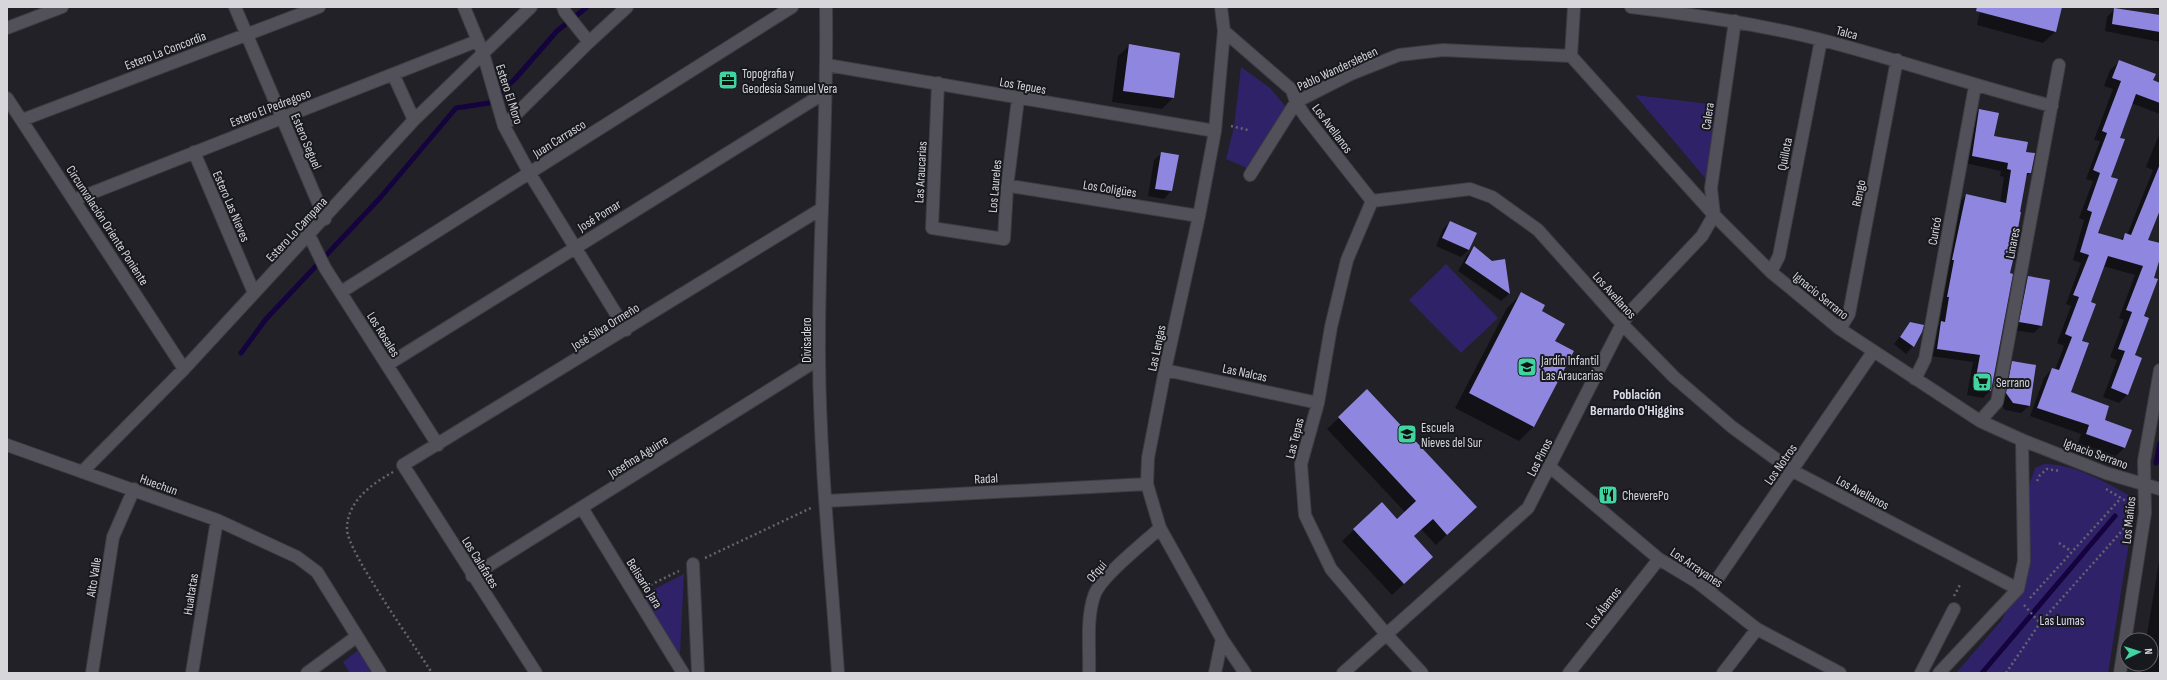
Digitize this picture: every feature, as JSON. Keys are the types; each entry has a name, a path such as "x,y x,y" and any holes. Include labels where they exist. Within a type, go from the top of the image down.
{"street":[{"path":"7,28 62,7"},
{"name":"Estero Seguel","path":"235,7 325,219"},
{"name":"Estero La Concordia","path":"22,120 319,7"},
{"name":"Estero El Moro","path":"464,7 482,53 504,126 530,174 626,330"},
{"name":"Estero Lo Campana","path":"82,472 184,369 254,293 311,240 325,219 414,120 482,53 532,7"},
{"path":"504,126 589,42 627,7"},
{"name":"Juan Carrasco","path":"341,292 530,174 792,7"},
{"name":"Divisadero","path":"826,7 827,66 821,209 819,359 826,501 838,673"},
{"name":"Las Lengas","path":"1221,7 1224,31 1215,131 1200,216 1165,370 1148,458 1147,484 1160,528 1222,640 1245,673"},
{"path":"1571,56 1574,7"},
{"name":"Talca","path":"1631,7 1735,20 1821,40 1897,60 1975,86 2052,106"},
{"path":"564,10 589,42"},
{"name":"Calera","path":"1714,215 1711,188 1735,20"},
{"name":"Los Avellanos","path":"1224,31 1292,90 1296,102 1372,201 1470,189 1492,197 1538,230 1622,324 1674,377 1703,403 1761,449 1791,470 2018,589"},
{"name":"Quillota","path":"1770,272 1779,256 1821,40"},
{"name":"Estero El Pedregoso","path":"74,200 477,41"},
{"name":"Pablo Wandersleben","path":"1250,175 1296,102 1351,74 1399,55 1443,50 1571,56"},
{"name":"Ignacio Serrano","path":"1571,56 1714,215 1770,272 1840,329 1980,421 2022,440 2106,473 2160,489"},
{"name":"Rengo","path":"1840,329 1850,314 1897,60"},
{"name":"Linares","path":"1980,421 1997,402 2060,65"},
{"name":"Los Tepues","path":"827,66 938,83 1215,131"},
{"path":"393,74 414,120"},
{"name":"Las Araucarias","path":"938,83 932,228 966,233"},
{"name":"Curicó","path":"1915,379 1925,359 1975,86"},
{"name":"José Pomar","path":"387,365 574,247 826,92"},
{"name":"Circunvalación Oriente Poniente","path":"7,98 184,369"},
{"name":"Los Laureles","path":"966,233 1004,239 1007,187 1018,98"},
{"name":"Estero Las Nieves","path":"194,152 254,293"},
{"name":"Los Coligües","path":"1016,188 1200,216"},
{"name":"Las Tepas","path":"1372,201 1347,260 1331,327 1318,403 1301,464 1305,515 1331,569 1387,635 1422,673"},
{"name":"José Silva Ormeño","path":"404,466 821,209"},
{"name":"Los Pinos","path":"1343,673 1528,508 1622,324 1630,312 1702,236 1714,215"},
{"name":"Los Rosales","path":"311,240 325,268 438,446"},
{"name":"Los Notros","path":"1709,591 1791,470 1874,352"},
{"name":"Josefina Aguirre","path":"472,576 819,359"},
{"name":"Las Nalcas","path":"1165,370 1318,403"},
{"name":"Los Mañíos","path":"2120,673 2145,513 2146,486 2144,461 2160,370"},
{"path":"1939,673 2018,589 2024,561 2022,440"},
{"name":"Huechun","path":"7,445 217,520 297,557 317,572 356,637 380,673"},
{"name":"Los Calafates","path":"404,466 472,576 536,673"},
{"name":"Los Arrayanes","path":"1550,467 1659,559 1709,591 1757,629 1840,673"},
{"name":"Radal","path":"826,501 1147,484"},
{"name":"Alto Valle","path":"92,673 113,537 134,490"},
{"name":"Belisario Jara","path":"582,508 635,592 683,673"},
{"name":"Hualtatas","path":"192,673 217,520"},
{"name":"Ofqui","path":"1089,673 1090,620 1094,595 1110,574 1160,528"},
{"name":"Los Álamos","path":"1569,673 1659,559"},
{"path":"693,564 698,673"},
{"path":"1921,673 1954,603"},
{"path":"1723,673 1757,629"},
{"path":"313,671 356,637"},
{"path":"1215,673 1222,640"}],"path":[{"path":"1231,126 1248,130"},
{"path":"404,466 371,484 353,505 346,529 356,556 432,673"},
{"path":"2035,489 2040,475 2047,470 2061,472"},
{"path":"2104,488 2133,505 2132,510"},
{"path":"2025,606 2071,551 2121,498"},
{"path":"635,592 826,501"},
{"path":"2006,673 2040,623 2131,521"},
{"path":"2059,543 2071,551"},
{"path":"1954,603 1960,583"},
{"path":"2021,603 2040,623"}],"green space":[{"path":"1241,67 1270,88 1286,107 1247,168 1226,159 1234,127"},
{"path":"1635,95 1717,105 1706,179"},
{"path":"1446,264 1498,318 1461,353 1409,300"},
{"name":"Las Lumas","path":"2044,464 2068,467 2080,471 2103,481 2136,499 2108,673 1956,673 2001,621 2025,574 2025,497 2035,468"},
{"path":"684,574 679,673 635,599"},
{"path":"366,644 385,673 350,673 343,662"}],"building":[{"path":"1977,7 2062,7 2056,32 1976,11"},
{"path":"2114,8 2160,15 2160,32 2112,24"},
{"path":"1129,44 1180,53 1174,98 1123,91"},
{"path":"2119,60 2156,74 2153,80 2160,83 2160,103 2136,94 2120,138 2125,139 2111,177 2118,179 2098,233 2123,240 2125,233 2131,235 2160,164 2160,210 2148,240 2160,243 2160,258 2154,278 2158,279 2144,316 2149,318 2135,355 2142,358 2128,395 2111,388 2125,351 2118,349 2132,312 2126,310 2143,266 2108,256 2091,302 2096,304 2082,341 2089,343 2071,392 2109,406 2105,420 2132,430 2125,448 2086,434 2089,425 2037,408 2052,368 2059,370 2072,337 2065,334 2079,297 2073,295 2089,255 2080,252 2092,212 2087,210 2100,173 2093,170 2107,133 2102,131 2121,81 2112,78"},
{"path":"1979,109 1999,113 1994,136 2028,142 2026,152 2035,153 2031,173 2027,173 2017,234 2019,235 2010,273 2013,274 1991,391 1974,388 1980,355 1937,349 1941,321 1945,322 1949,297 1947,297 1954,260 1952,260 1966,194 2006,203 2011,170 2007,169 2008,163 1972,156"},
{"path":"1161,152 1179,155 1172,191 1155,189"},
{"path":"1450,221 1477,233 1469,250 1442,238"},
{"path":"1474,246 1492,261 1505,259 1510,294 1465,263"},
{"path":"2028,276 2050,280 2042,326 2019,322"},
{"path":"1521,292 1545,305 1542,311 1565,324 1555,341 1574,351 1534,427 1469,393"},
{"path":"1910,322 1924,325 1914,347 1900,337"},
{"path":"2012,361 2036,365 2030,406 2013,403 2006,393"},
{"path":"1367,389 1477,507 1447,535 1433,519 1414,536 1433,557 1404,584 1353,529 1382,502 1397,519 1416,501 1338,417"}],"waterway":[{"path":"241,353 266,319 380,198 456,108 489,103 515,79 557,31 587,7"},
{"path":"2156,463 2160,443"},
{"path":"1982,673 2115,516"}],"place":[{"name":"Topografia y Geodesia Samuel Vera","path":"728,80"},
{"name":"Jardín Infantil Las Araucarias","path":"1527,367"},
{"name":"Serrano","path":"1982,382"},
{"name":"Escuela Nieves del Sur","path":"1407,434"},
{"name":"CheverePo","path":"1608,495"}],"district":[{"name":"Población Bernardo O'Higgins","path":"1637,402"}]}
